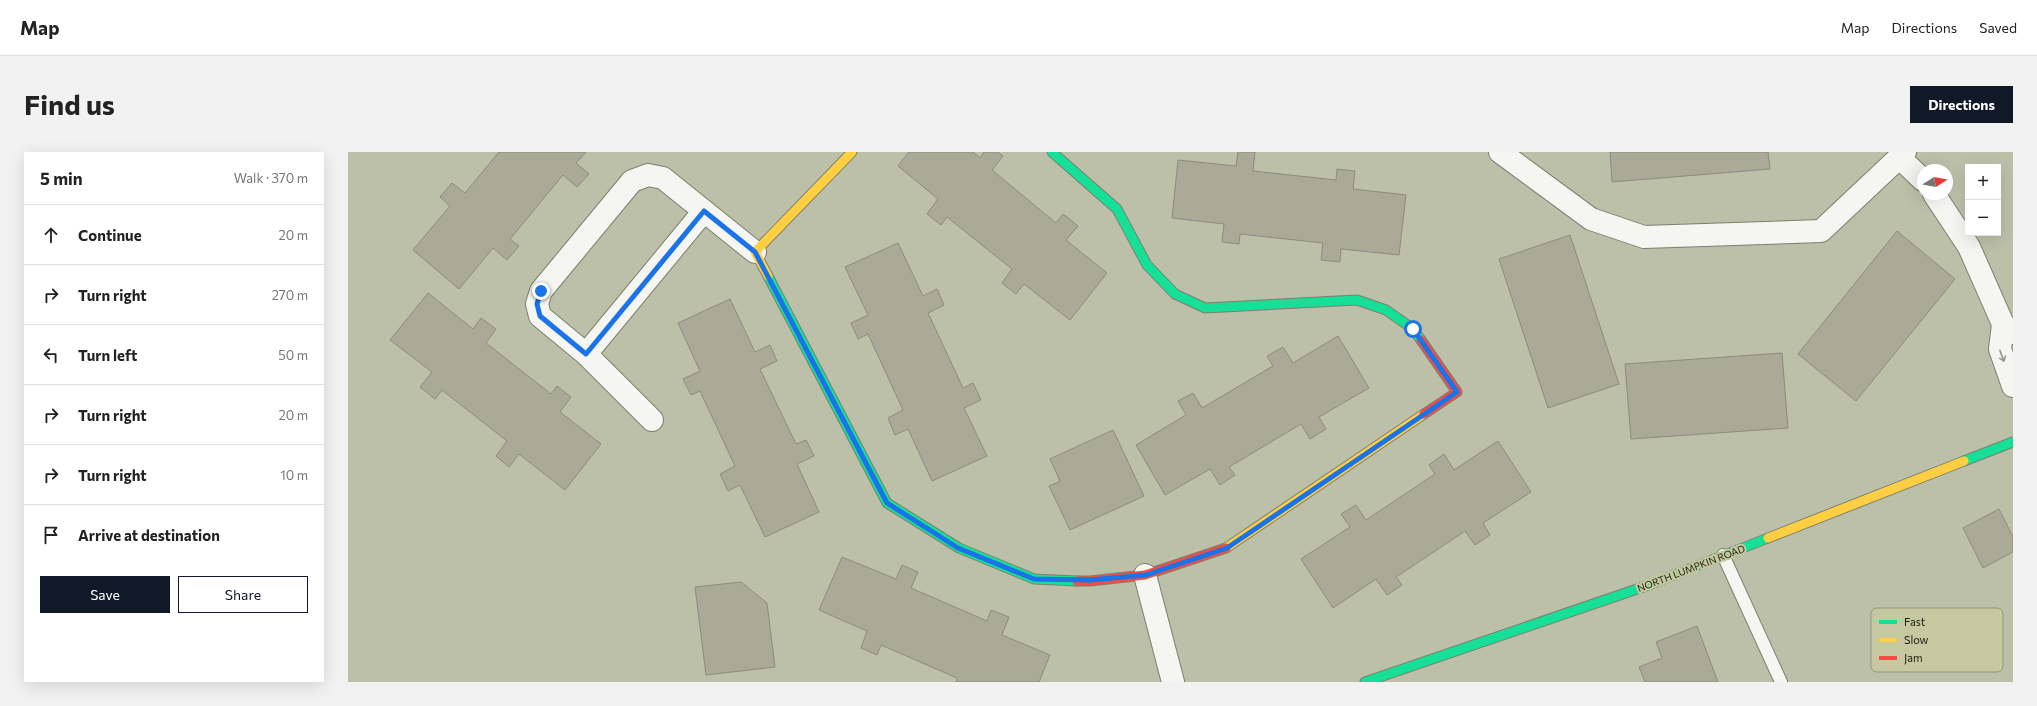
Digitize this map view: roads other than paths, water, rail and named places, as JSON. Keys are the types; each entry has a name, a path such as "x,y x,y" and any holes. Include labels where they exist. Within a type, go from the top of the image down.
{"street":[{"path":"755,252 852,152"},
{"path":"652,420 586,354 540,316 537,304 541,291 632,181 648,175 663,178 755,252 887,503 958,548 1034,579 1090,580 1146,575 1227,548 1457,392 1413,329 1386,310 1357,300 1206,308 1175,294 1147,265 1117,209 1052,152"},
{"path":"1500,152 1591,219 1644,237 1821,231 1903,155 1917,172"},
{"path":"1938,200 1970,248 2008,329 2000,350 2013,386"},
{"path":"586,354 704,211"},
{"name":"NORTH LUMPKIN ROAD","path":"1364,682 1380,680 1646,586 2013,442"},
{"path":"1146,575 1173,682"}],"lane":[{"path":"1723,555 1781,682"}]}
